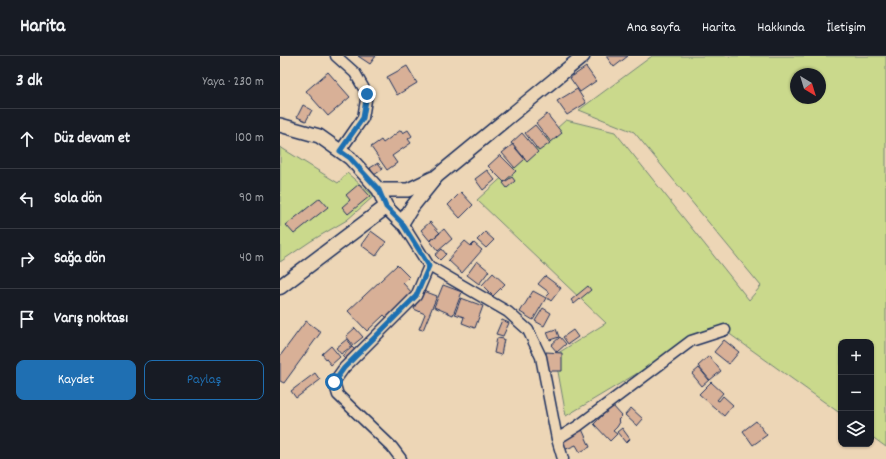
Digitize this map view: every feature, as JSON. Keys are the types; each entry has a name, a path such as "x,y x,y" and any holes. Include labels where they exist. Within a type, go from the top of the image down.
{"main road":[{"path":"280,287 386,207"}],"street":[{"path":"336,56 355,72 367,94 363,118 340,151"},
{"path":"379,190 408,190 436,176 583,56"},
{"path":"280,125 319,136 350,158 379,190 386,207 402,223 429,266 508,312 528,330 541,357 557,439 563,459"},
{"path":"402,223 412,207 436,176"},
{"path":"401,459 392,447 338,395 334,382 344,368 416,296 429,266"},
{"path":"557,439 578,426 691,341 725,330"}],"green space":[{"path":"652,56 886,56 886,447 874,438 874,339 838,339 838,412 724,330 691,341 566,416 555,355 606,323 477,200 566,120 615,132 749,300 761,286 634,132 579,110"},
{"path":"280,147 338,183 347,173 374,196 347,220 311,241 280,262"}],"building":[{"path":"358,56 376,56 370,64"},
{"path":"606,56 628,56 614,67"},
{"path":"407,66 417,83 397,95 387,77"},
{"path":"586,67 596,81 580,92 570,78"},
{"path":"328,72 350,97 328,116 306,91"},
{"path":"577,89 586,103 567,115 557,101"},
{"path":"303,105 312,110 306,121 297,117"},
{"path":"547,114 562,133 551,142 536,123"},
{"path":"535,125 550,143 539,151 525,133"},
{"path":"401,130 403,133 408,130 412,136 408,139 411,143 392,156 397,163 387,170 371,147 381,140 383,143"},
{"path":"522,133 538,152 527,162 511,143"},
{"path":"513,144 525,159 515,168 502,153"},
{"path":"500,155 516,171 504,182 488,166"},
{"path":"378,163 383,169 374,175 370,168"},
{"path":"487,170 495,180 483,190 475,179"},
{"path":"512,177 515,181 507,188 503,183"},
{"path":"359,184 370,196 348,214 342,207 350,200 346,195"},
{"path":"461,192 473,205 460,218 448,205"},
{"path":"320,198 328,207 294,234 286,225"},
{"path":"430,222 440,233 430,241 421,230"},
{"path":"444,229 452,239 438,251 430,241"},
{"path":"371,231 386,242 376,256 361,245"},
{"path":"485,232 494,240 486,248 477,240"},
{"path":"465,241 471,246 474,243 482,250 462,273 448,260"},
{"path":"442,249 446,254 440,260 435,255"},
{"path":"477,261 489,271 479,284 467,275"},
{"path":"397,265 409,277 403,283 413,294 387,318 384,315 367,331 348,311"},
{"path":"493,273 505,284 493,296 482,285"},
{"path":"545,276 561,288 551,301 546,297 550,293 538,284"},
{"path":"443,285 462,292 453,315 434,307"},
{"path":"588,286 591,290 574,304 571,300"},
{"path":"421,290 437,296 423,330 419,329 425,314 414,309"},
{"path":"533,291 546,298 533,320 520,312"},
{"path":"461,298 483,306 475,328 462,323 464,317 455,314"},
{"path":"543,308 551,313 544,326 535,321"},
{"path":"502,320 509,323 503,336 496,334"},
{"path":"306,321 321,332 284,383 280,381 280,356"},
{"path":"355,328 363,337 353,345 346,336"},
{"path":"556,329 559,337 550,340 547,332"},
{"path":"573,330 578,337 568,344 563,337"},
{"path":"560,337 566,344 557,352 551,345"},
{"path":"497,338 504,339 501,355 494,353"},
{"path":"347,339 352,346 341,354 336,348"},
{"path":"724,340 739,352 729,364 714,352"},
{"path":"331,346 340,357 331,365 322,354"},
{"path":"352,347 357,352 347,361 342,356"},
{"path":"546,352 562,353 562,371 546,371"},
{"path":"709,356 721,371 710,380 698,366"},
{"path":"699,368 709,380 702,386 692,374"},
{"path":"315,373 320,380 296,398 291,391"},
{"path":"711,382 723,393 717,400 719,401 723,396 733,405 724,416 699,394"},
{"path":"612,405 622,416 618,420 620,422 617,427 613,431 617,434 610,441 594,424"},
{"path":"631,408 643,419 637,426 625,415"},
{"path":"756,421 767,435 753,445 743,431"},
{"path":"622,428 630,439 626,443 617,432"},
{"path":"582,429 590,447 580,452 576,445 564,450 559,440"}],"route":[{"path":"334,382 344,368 416,296 429,266 402,223 386,207 379,190 350,158 340,151 363,118 367,94"}]}
